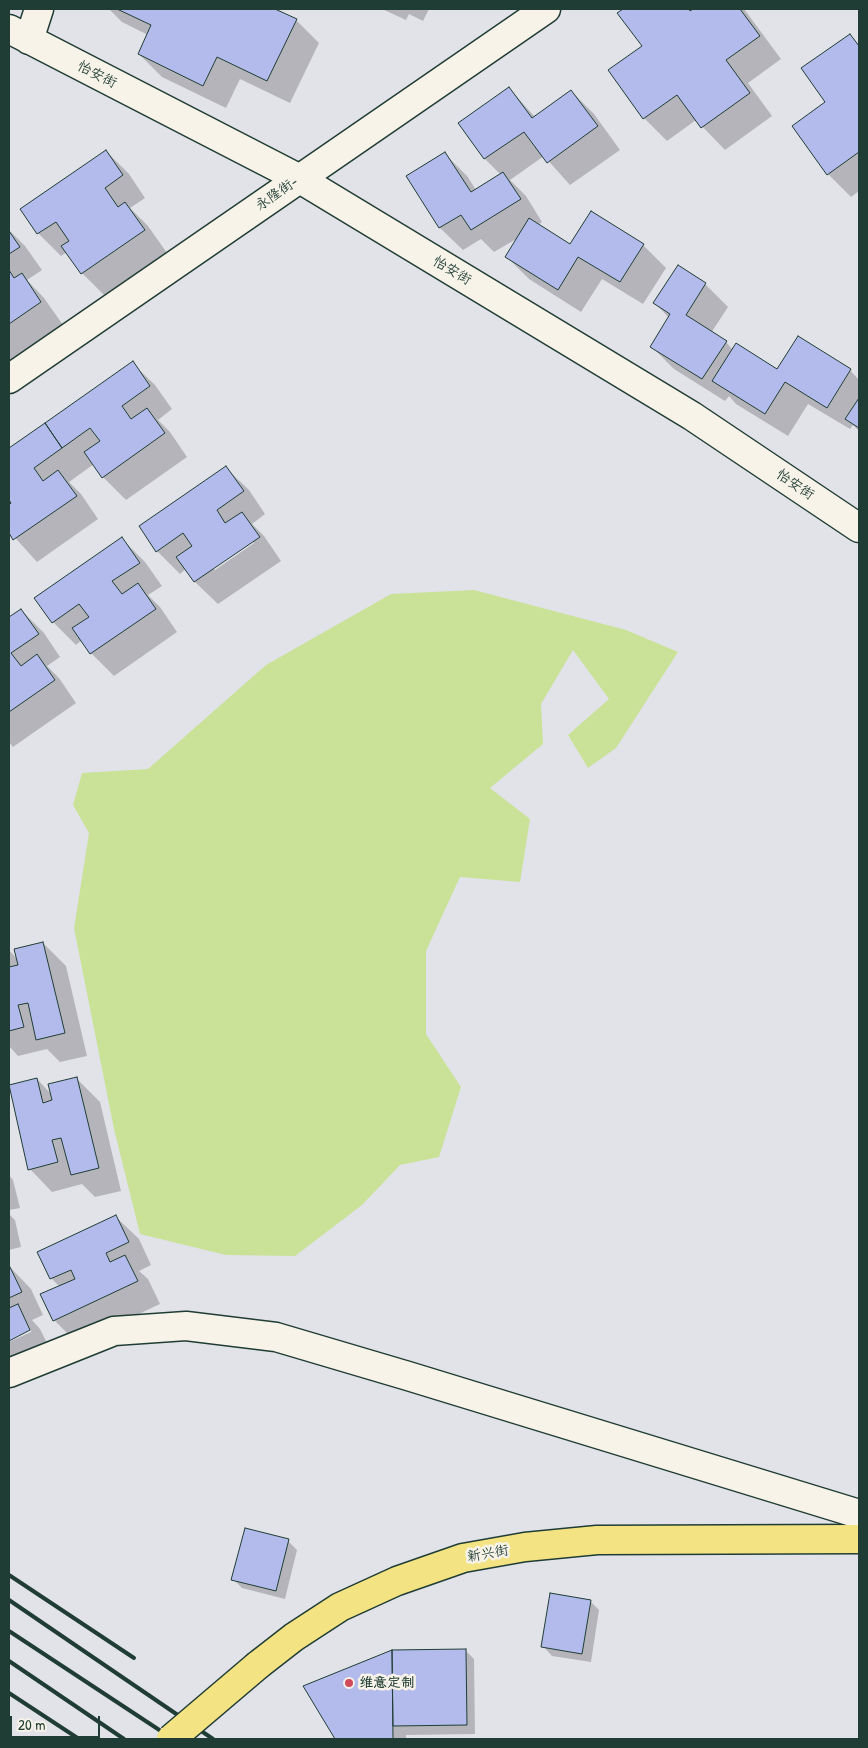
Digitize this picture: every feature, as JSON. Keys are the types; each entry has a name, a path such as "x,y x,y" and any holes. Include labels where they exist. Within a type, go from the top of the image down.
{"main road":[{"name":"新兴街","path":"171,1739 258,1665 294,1637 340,1607 397,1580 463,1558 525,1547 597,1540 859,1539"}],"street":[{"name":"怡安街","path":"39,9 19,34 300,179 692,416 859,528"},
{"name":"永隆街-","path":"9,379 546,9"},
{"path":"9,1373 114,1332 186,1326 276,1337 859,1514"}],"green space":[{"path":"474,590 626,630 678,652 616,748 588,768 568,735 609,699 573,650 541,704 543,744 490,788 530,819 520,882 460,877 426,951 426,1034 461,1087 439,1157 400,1165 362,1205 295,1256 226,1255 140,1234 114,1129 74,928 89,833 73,805 82,773 148,769 266,665 391,594"}],"building":[{"path":"117,9 275,9 297,19 267,81 217,57 203,86 138,54 151,25"},
{"path":"623,9 689,9 690,11 693,9 740,9 760,36 726,60 750,93 701,128 677,95 643,119 608,70 642,46 617,13"},
{"path":"850,34 859,46 859,152 827,175 792,126 825,102 801,68"},
{"path":"509,87 532,118 571,90 598,126 547,163 524,132 484,159 458,123"},
{"path":"106,150 123,175 105,188 118,207 125,202 145,230 81,274 61,246 69,241 56,222 37,234 20,209"},
{"path":"445,152 471,192 503,172 521,199 471,230 461,215 439,228 406,176"},
{"path":"591,211 644,244 620,282 578,257 558,290 505,257 529,218 570,244"},
{"path":"9,231 20,247 9,254"},
{"path":"678,265 706,283 686,315 727,341 702,379 650,347 670,314 653,303"},
{"path":"9,270 14,278 22,273 41,302 9,324"},
{"path":"798,336 851,369 827,408 785,382 765,414 712,381 736,343 777,369"},
{"path":"133,361 150,386 122,406 131,419 147,408 165,433 102,478 84,452 100,441 90,428 62,448 45,423"},
{"path":"859,398 859,428 845,419"},
{"path":"45,423 62,448 34,468 43,481 58,470 77,496 13,540 9,533 9,505 11,503 9,500 9,448"},
{"path":"226,466 244,491 217,510 225,523 242,512 260,537 194,582 176,557 192,546 183,533 156,552 139,526"},
{"path":"122,537 140,563 112,581 122,594 138,583 156,609 90,654 72,628 89,617 79,604 52,623 34,598"},
{"path":"21,609 39,634 11,653 21,666 37,654 55,680 9,712 9,617"},
{"path":"43,942 65,1033 36,1040 28,1003 18,1005 24,1027 9,1031 9,967 18,965 14,949"},
{"path":"77,1077 99,1168 71,1175 61,1138 52,1140 58,1162 28,1170 9,1085 37,1078 43,1103 52,1100 48,1084"},
{"path":"116,1215 129,1242 106,1253 110,1262 125,1255 138,1281 53,1321 40,1294 75,1279 71,1270 50,1279 37,1252"},
{"path":"9,1265 22,1292 9,1298"},
{"path":"18,1304 30,1330 9,1341 9,1308"},
{"path":"245,1528 289,1539 276,1591 231,1580"},
{"path":"550,1593 591,1600 582,1654 541,1647"},
{"path":"466,1649 467,1725 393,1726 392,1650"},
{"path":"392,1650 393,1739 335,1739 303,1686"}],"railway":[{"path":"9,1575 134,1658"},
{"path":"9,1600 213,1739"},
{"path":"9,1631 173,1739"},
{"path":"9,1661 124,1739"},
{"path":"9,1693 79,1739"}],"place":[{"name":"维意定制","path":"349,1683"}]}
